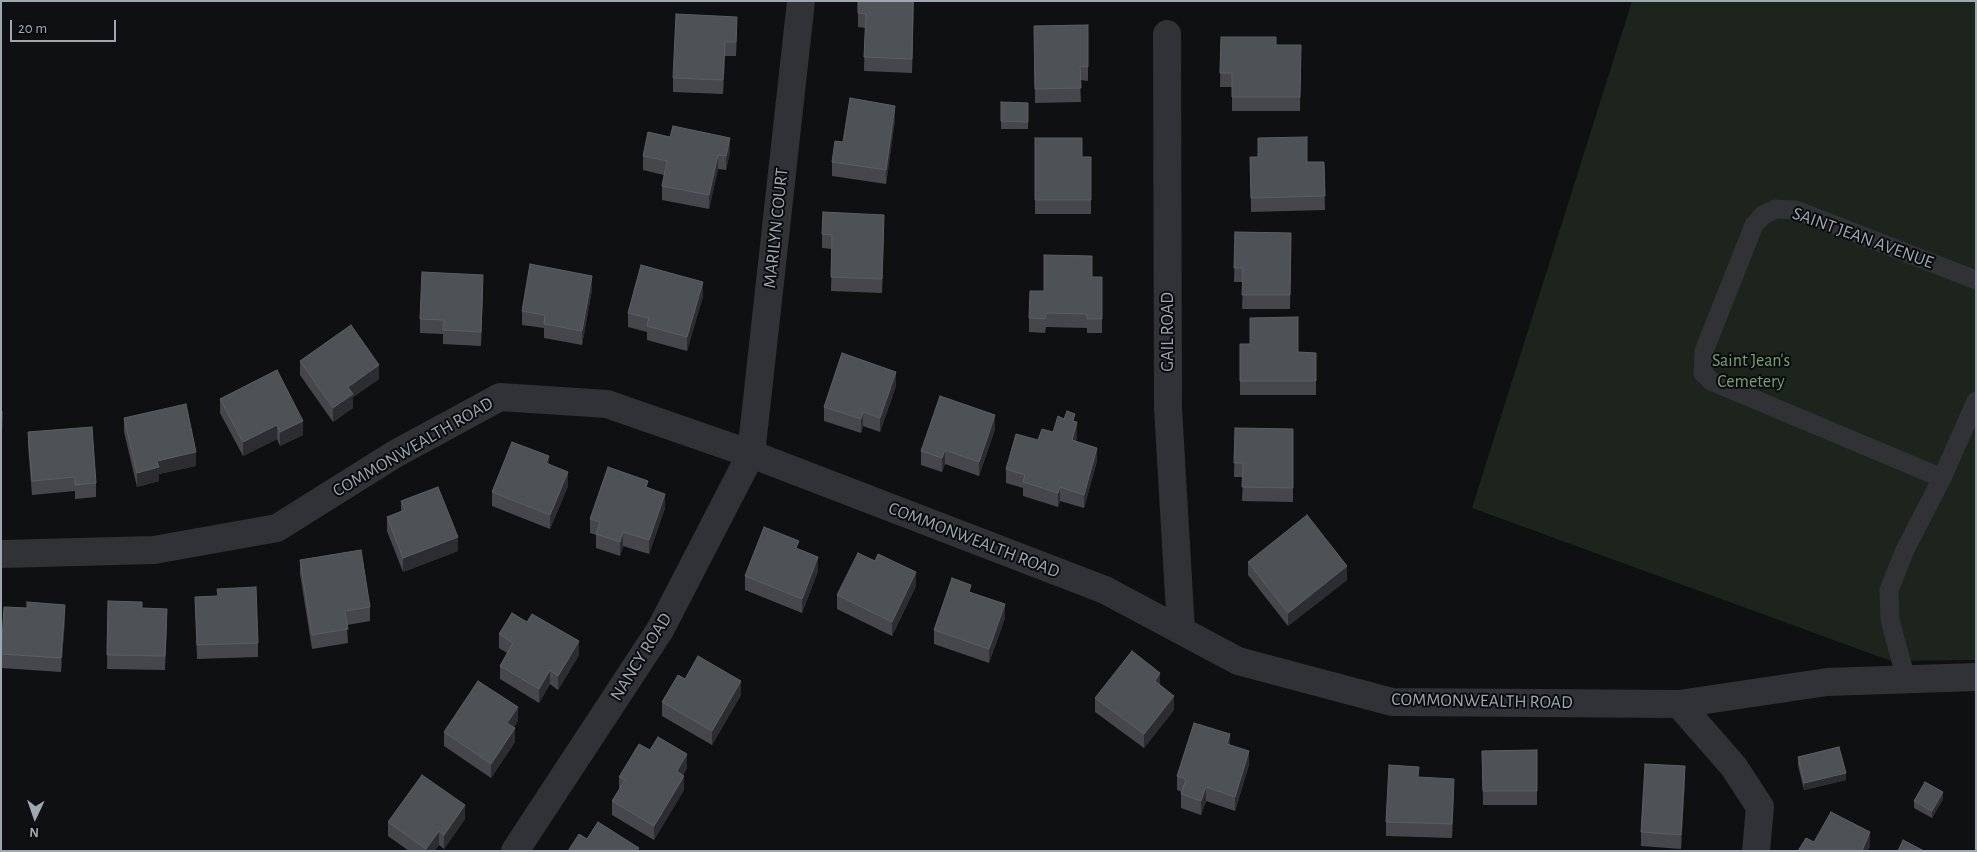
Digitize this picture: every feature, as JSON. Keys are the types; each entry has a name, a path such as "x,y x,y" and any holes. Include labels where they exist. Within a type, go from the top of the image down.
{"street":[{"name":"MARILYN COURT","path":"750,454 802,1"},
{"name":"GAIL ROAD","path":"1167,34 1168,408 1181,630"},
{"name":"COMMONWEALTH ROAD","path":"1,554 154,550 277,528 394,454 500,396 608,404 750,454 1105,590 1238,661 1392,702 1679,704 1827,682 1976,677"},
{"name":"NANCY ROAD","path":"515,851 660,630 750,454"},
{"path":"1679,704 1734,767 1760,808 1756,851"}],"lane":[{"name":"SAINT JEAN AVENUE","path":"1942,478 1711,381 1703,374 1704,351 1754,225 1764,215 1776,209 1796,210 1976,280"},
{"path":"1906,680 1890,620 1889,590 1904,552 1942,478 1976,401"}],"green space":[{"name":"Saint Jean's Cemetery","path":"1632,1 1976,1 1976,660 1891,661 1472,508"}],"building":[{"path":"858,1 913,1 912,59 864,57 866,14 858,13"},
{"path":"676,14 737,17 736,42 725,42 723,80 673,78"},
{"path":"1088,25 1088,67 1080,66 1081,88 1035,89 1034,26"},
{"path":"1221,37 1276,37 1276,45 1301,45 1300,97 1232,97 1232,73 1220,73"},
{"path":"850,98 895,106 886,170 832,162 835,141 843,142"},
{"path":"1001,102 1028,103 1028,122 1001,121"},
{"path":"673,126 730,138 726,156 718,155 709,195 662,186 667,161 643,156 648,132 670,137"},
{"path":"1307,137 1307,162 1324,162 1325,196 1251,198 1250,157 1258,157 1258,138"},
{"path":"1035,138 1082,138 1082,157 1091,157 1091,200 1035,200"},
{"path":"823,212 884,215 882,279 831,277 832,235 822,234"},
{"path":"1235,232 1291,233 1290,295 1242,295 1243,268 1234,268"},
{"path":"1044,255 1092,256 1092,277 1102,277 1102,319 1087,319 1087,314 1046,313 1045,319 1029,318 1030,291 1044,291"},
{"path":"530,264 592,276 582,331 544,324 545,315 522,311"},
{"path":"641,265 703,282 687,337 647,326 649,318 628,313"},
{"path":"422,272 483,275 481,332 443,330 444,320 420,319"},
{"path":"1298,317 1298,352 1316,353 1316,381 1240,381 1240,344 1250,344 1250,318"},
{"path":"351,325 379,365 348,387 353,394 333,408 300,361"},
{"path":"842,353 896,372 880,418 863,412 861,419 824,407"},
{"path":"277,370 303,421 280,432 277,425 243,442 220,399"},
{"path":"940,396 995,415 979,462 945,450 942,458 921,451"},
{"path":"186,404 196,452 157,461 159,467 137,473 124,418"},
{"path":"1,411 2,411 1,458"},
{"path":"1067,411 1075,414 1073,421 1077,422 1072,440 1097,448 1084,495 1060,487 1058,493 1023,482 1025,475 1006,469 1016,434 1038,440 1042,429 1053,432 1058,416 1064,419"},
{"path":"92,427 96,483 75,485 75,477 32,481 28,432"},
{"path":"1235,428 1293,429 1293,488 1242,487 1243,463 1234,463"},
{"path":"512,442 549,456 546,463 568,472 550,515 492,492"},
{"path":"608,467 648,481 646,487 665,494 649,540 623,532 620,542 596,534 600,522 590,519"},
{"path":"438,487 458,537 403,558 387,517 405,510 401,501"},
{"path":"1307,515 1347,566 1288,613 1248,562"},
{"path":"764,527 799,541 796,548 818,557 802,599 745,576"},
{"path":"361,550 370,607 345,611 348,629 312,635 300,560"},
{"path":"858,553 875,561 878,554 916,572 892,622 837,595"},
{"path":"952,578 971,585 969,592 1005,604 989,649 934,630"},
{"path":"256,587 258,643 197,645 195,597 218,596 217,589"},
{"path":"108,601 142,602 142,608 167,609 165,656 107,655"},
{"path":"27,602 65,605 61,658 1,654 4,607 27,608"},
{"path":"512,613 527,622 532,614 579,641 558,676 550,670 539,689 500,666 513,643 499,634"},
{"path":"1132,651 1160,673 1155,681 1174,696 1144,734 1095,698"},
{"path":"698,656 741,681 712,731 662,702 678,675 685,679"},
{"path":"478,681 518,707 507,723 515,728 491,764 444,732"},
{"path":"1194,723 1230,734 1227,744 1249,751 1235,797 1206,787 1201,801 1181,794 1186,779 1177,776"},
{"path":"658,737 687,754 677,771 684,776 654,826 612,801 625,780 619,777 639,744 650,750"},
{"path":"1839,747 1846,773 1804,783 1798,757"},
{"path":"1537,750 1537,791 1483,791 1482,751"},
{"path":"1645,764 1685,766 1681,835 1641,832"},
{"path":"1389,765 1419,767 1418,777 1454,779 1452,824 1386,822"},
{"path":"422,775 465,805 444,835 439,831 426,849 388,822"},
{"path":"1925,782 1943,792 1932,811 1914,801"},
{"path":"1831,812 1870,832 1862,851 1798,851 1806,838 1814,842"},
{"path":"598,822 639,848 637,851 568,851 579,834 587,839"},
{"path":"1903,840 1924,851 1898,851"}]}
